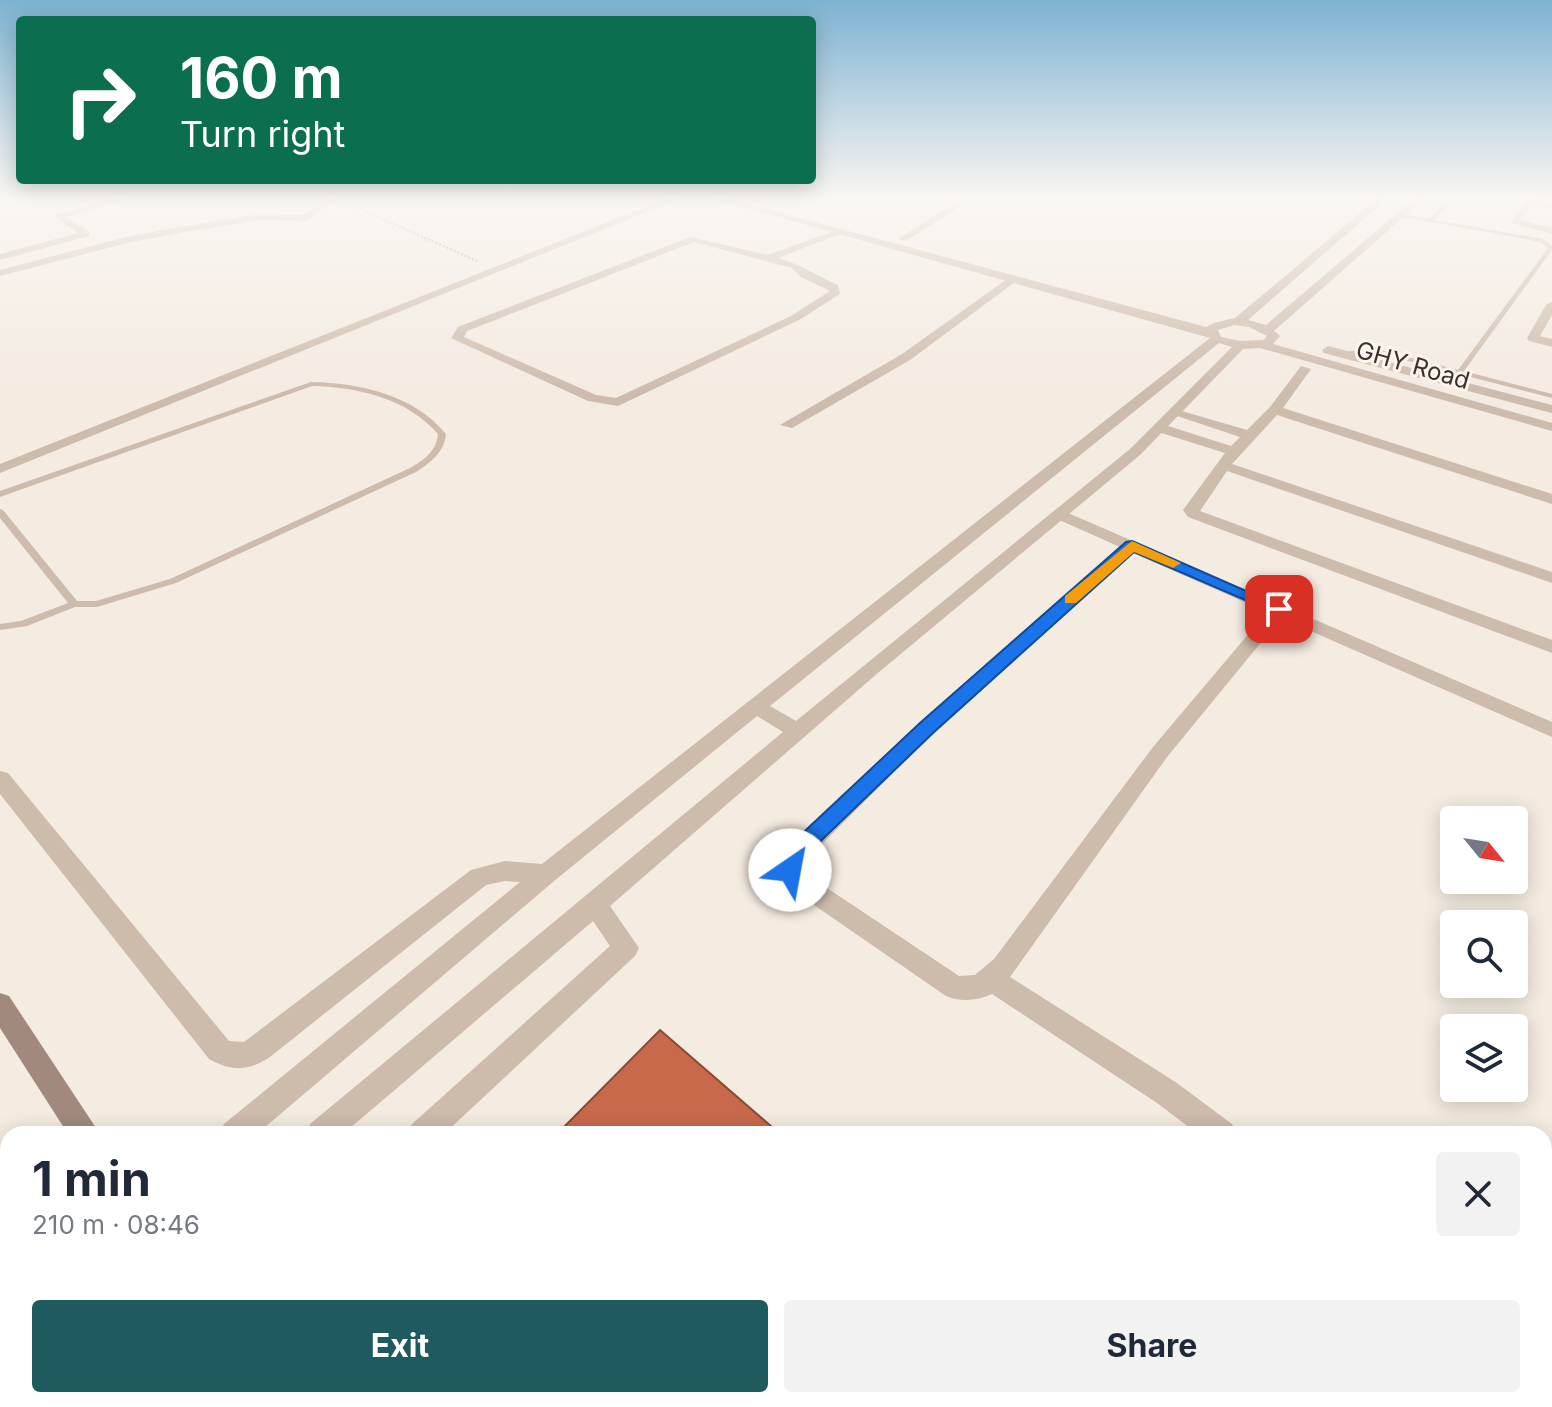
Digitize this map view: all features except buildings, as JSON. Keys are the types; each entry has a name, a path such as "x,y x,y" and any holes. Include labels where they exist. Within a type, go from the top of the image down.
{"main road":[{"path":"0,1005 80,1126"}],"street":[{"path":"0,273 36,264"},
{"path":"0,469 509,264"},
{"path":"630,264 462,329 457,338 593,398 618,402 795,318 836,292 834,287 805,275 799,264"},
{"path":"957,264 1216,331"},
{"path":"987,264 1216,331 1240,345"},
{"path":"244,1126 546,874 1216,331 1238,322 1307,264"},
{"path":"330,1126 872,667 1061,515 1160,428 1240,345 1268,337 1349,264"},
{"path":"787,425 906,357 1014,279"},
{"path":"1552,305 1533,338 1552,343"},
{"path":"1238,322 1268,337"},
{"name":"GHY Road","path":"1268,337 1552,409"},
{"name":"GHY Road","path":"1268,337 1552,427"},
{"path":"1305,369 1275,410 1192,507 1194,514 1552,647"},
{"path":"1275,410 1552,499"},
{"path":"1175,413 1250,436"},
{"path":"1160,428 1230,459 1552,578"},
{"path":"1061,515 1552,730"},
{"path":"1132,545 926,728 790,861 790,870 797,879 939,980 955,988 968,990 992,980 1160,752 1279,609"},
{"path":"755,706 797,731"},
{"path":"0,779 209,1038 229,1056 249,1055 260,1048 452,895 479,877 505,871 546,874"},
{"path":"431,1126 626,948 595,904"},
{"path":"992,980 1079,1034 1211,1126"}],"lane":[{"path":"1460,372 1540,264"},
{"path":"1344,354 1373,350 1552,396"},
{"path":"0,494 311,384 336,384 369,391 427,418 442,434 442,444 425,463 173,581 97,604 74,604 23,624 0,627"},
{"path":"0,512 74,604"}],"path":[{"path":"480,264 493,270"}],"slow traffic":[{"path":"1071,600 1132,545 1173,563"}],"route":[{"path":"790,870 790,861 797,851 926,728 1132,545 1279,609"}]}
